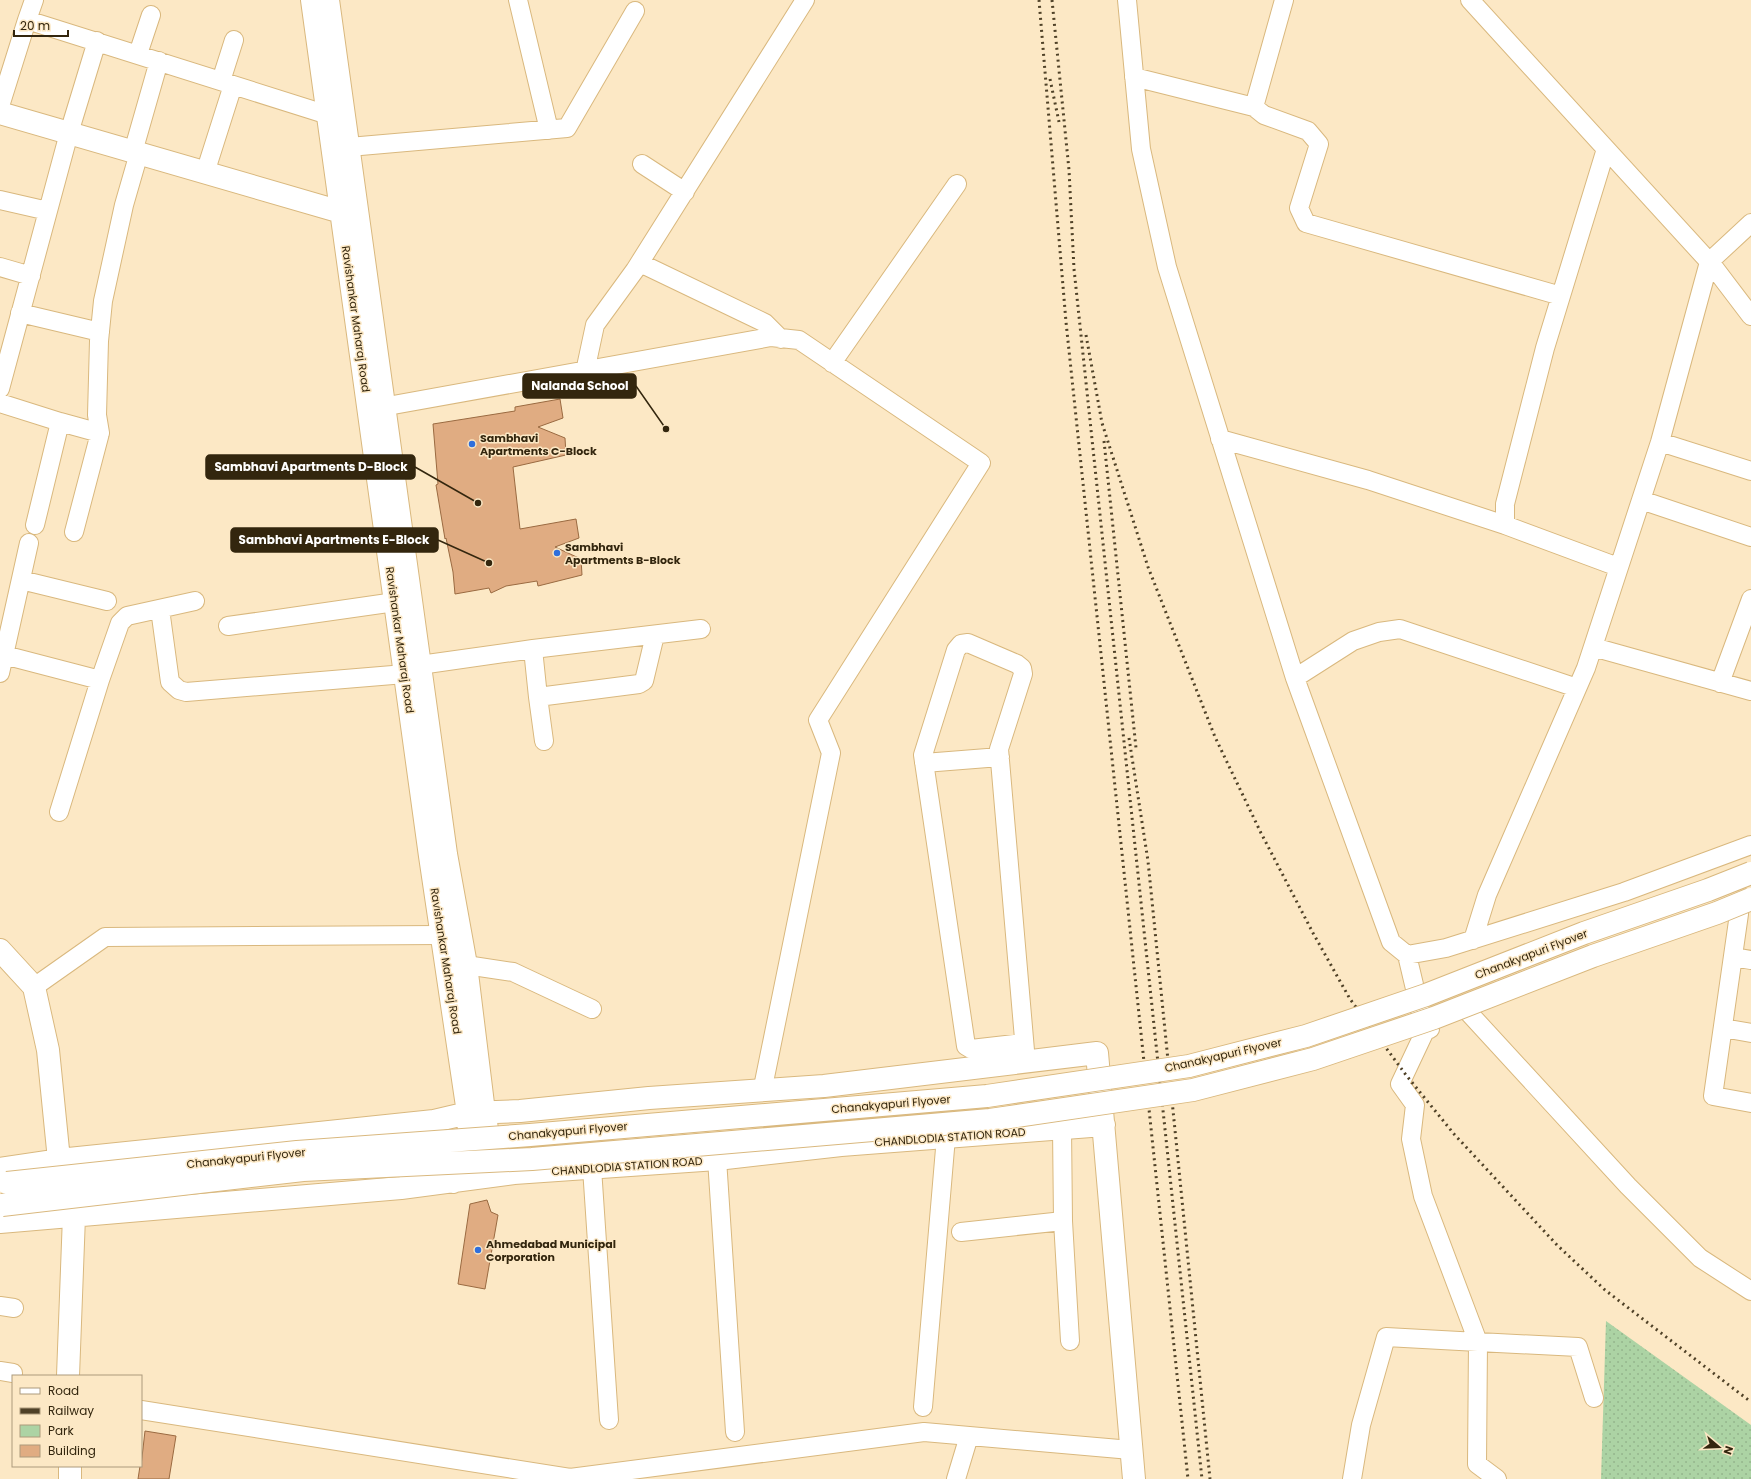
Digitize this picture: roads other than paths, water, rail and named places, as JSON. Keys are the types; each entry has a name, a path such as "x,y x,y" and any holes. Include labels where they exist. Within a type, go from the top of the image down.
{"main road":[{"name":"Ravishankar Maharaj Road","path":"312,0 328,115 349,211 412,669 442,935 476,1112"},
{"name":"Ravishankar Maharaj Road","path":"328,0 349,147 349,211"},
{"path":"0,113 205,172 349,211"},
{"name":"Ravishankar Maharaj Road","path":"376,408 395,602 412,669 466,965 476,1112"},
{"name":"Chanakyapuri Flyover","path":"2,1195 297,1152 538,1134 987,1096 1189,1066 1306,1036 1426,995 1584,933 1708,890 1751,873"},
{"name":"Chanakyapuri Flyover","path":"2,1195 303,1170 532,1159 990,1120 1194,1090 1313,1059 1434,1018 1593,956 1716,913 1747,908"},
{"path":"0,950 34,987 48,1050 59,1160"},
{"path":"2,1195 59,1160 434,1121 476,1112 520,1111 649,1098 762,1092 824,1086 1025,1052 1097,1053 1134,1479"},
{"path":"476,1112 491,1151 514,1173"},
{"path":"453,1182 470,1154 476,1112"},
{"name":"CHANDLODIA STATION ROAD","path":"2,1195 74,1216 301,1197 453,1182 514,1173 717,1160 841,1145 1104,1125"},
{"path":"68,1375 74,1216"},
{"path":"70,1467 70,1479"}],"street":[{"path":"0,106 34,0"},
{"path":"518,0 549,130"},
{"path":"582,371 586,367 596,325 640,263 805,0"},
{"path":"1126,0 1141,149 1167,267 1295,678 1391,942 1407,955 1425,1031 1400,1084 1415,1105 1411,1139 1423,1196 1478,1342 1477,1464 1497,1479"},
{"path":"1254,107 1284,0"},
{"path":"1470,0 1709,262 1751,316"},
{"path":"349,147 567,128 636,11"},
{"path":"138,54 151,15"},
{"path":"27,20 328,115"},
{"path":"205,172 227,83 234,40"},
{"path":"0,389 6,339 20,313 69,133 97,41"},
{"path":"74,532 100,433 97,415 100,332 103,301 136,152 159,61"},
{"path":"1134,77 1254,107 1264,115 1308,131 1319,144 1299,208 1306,223 1561,296"},
{"path":"1504,525 1505,504 1514,465 1545,348 1606,149"},
{"path":"642,164 685,192"},
{"path":"832,363 957,184"},
{"path":"0,200 48,211"},
{"path":"1473,940 1487,895 1577,688 1593,647 1660,442 1709,262 1751,223"},
{"path":"640,263 765,323 781,338"},
{"path":"0,267 31,276"},
{"path":"20,313 100,332"},
{"path":"376,408 771,337 799,340 981,463 818,720 831,753 762,1092"},
{"path":"0,403 100,433"},
{"path":"35,525 60,422"},
{"path":"1220,439 1368,480 1504,525 1618,567"},
{"path":"1660,442 1751,471"},
{"path":"1641,500 1751,537"},
{"path":"0,673 29,543"},
{"path":"21,580 107,601"},
{"path":"1720,683 1751,599"},
{"path":"59,812 100,680 120,623 127,616 195,601"},
{"path":"228,626 395,602"},
{"path":"160,609 170,682 179,690 186,692 412,669 533,649 701,629"},
{"path":"1295,678 1353,641 1379,632 1400,629 1577,688"},
{"path":"538,697 639,684 644,681 655,635"},
{"path":"968,643 1017,664 1022,668 1023,674 999,749 1000,757 1025,1052 971,1049 966,1046 923,755 956,650 961,644 968,643"},
{"path":"1593,647 1751,691"},
{"path":"533,649 544,741"},
{"path":"4,655 100,680"},
{"path":"924,763 1000,757"},
{"path":"1407,955 1446,948 1473,940 1624,892 1751,846"},
{"path":"1425,1031 1747,908"},
{"path":"1747,908 1733,956 1713,1096 1751,1103"},
{"path":"34,987 105,937 442,935"},
{"path":"1733,956 1751,960"},
{"path":"466,965 512,972 592,1009"},
{"path":"1469,1013 1628,1186 1700,1258 1751,1290"},
{"path":"1723,1028 1751,1033"},
{"path":"1062,1128 1063,1221 1070,1341"},
{"path":"923,1407 946,1137"},
{"path":"717,1160 735,1432"},
{"path":"592,1168 609,1420"},
{"path":"961,1232 1063,1221"},
{"path":"1352,1479 1361,1425 1386,1337 1578,1347 1594,1398"},
{"path":"142,1410 570,1478 594,1477 924,1432 1131,1450"},
{"path":"956,1479 969,1436"}],"railway":[{"path":"1039,0 1066,322 1188,1479"},
{"path":"1052,0 1069,170 1074,269 1202,1479"},
{"path":"1050,79 1059,122"},
{"path":"1086,335 1102,423 1148,567 1215,737 1261,833 1313,933 1350,999 1406,1075 1454,1134 1557,1245 1605,1290 1751,1402"},
{"path":"1104,441 1136,748"},
{"path":"1129,738 1148,861 1210,1479"}],"place":[{"name":"Nalanda School","path":"666,429"},
{"name":"Sambhavi Apartments C-Block","path":"472,444"},
{"name":"Sambhavi Apartments D-Block","path":"478,503"},
{"name":"Sambhavi Apartments B-Block","path":"557,553"},
{"name":"Sambhavi Apartments E-Block","path":"489,563"},
{"name":"Ahmedabad Municipal Corporation","path":"478,1250"}]}
